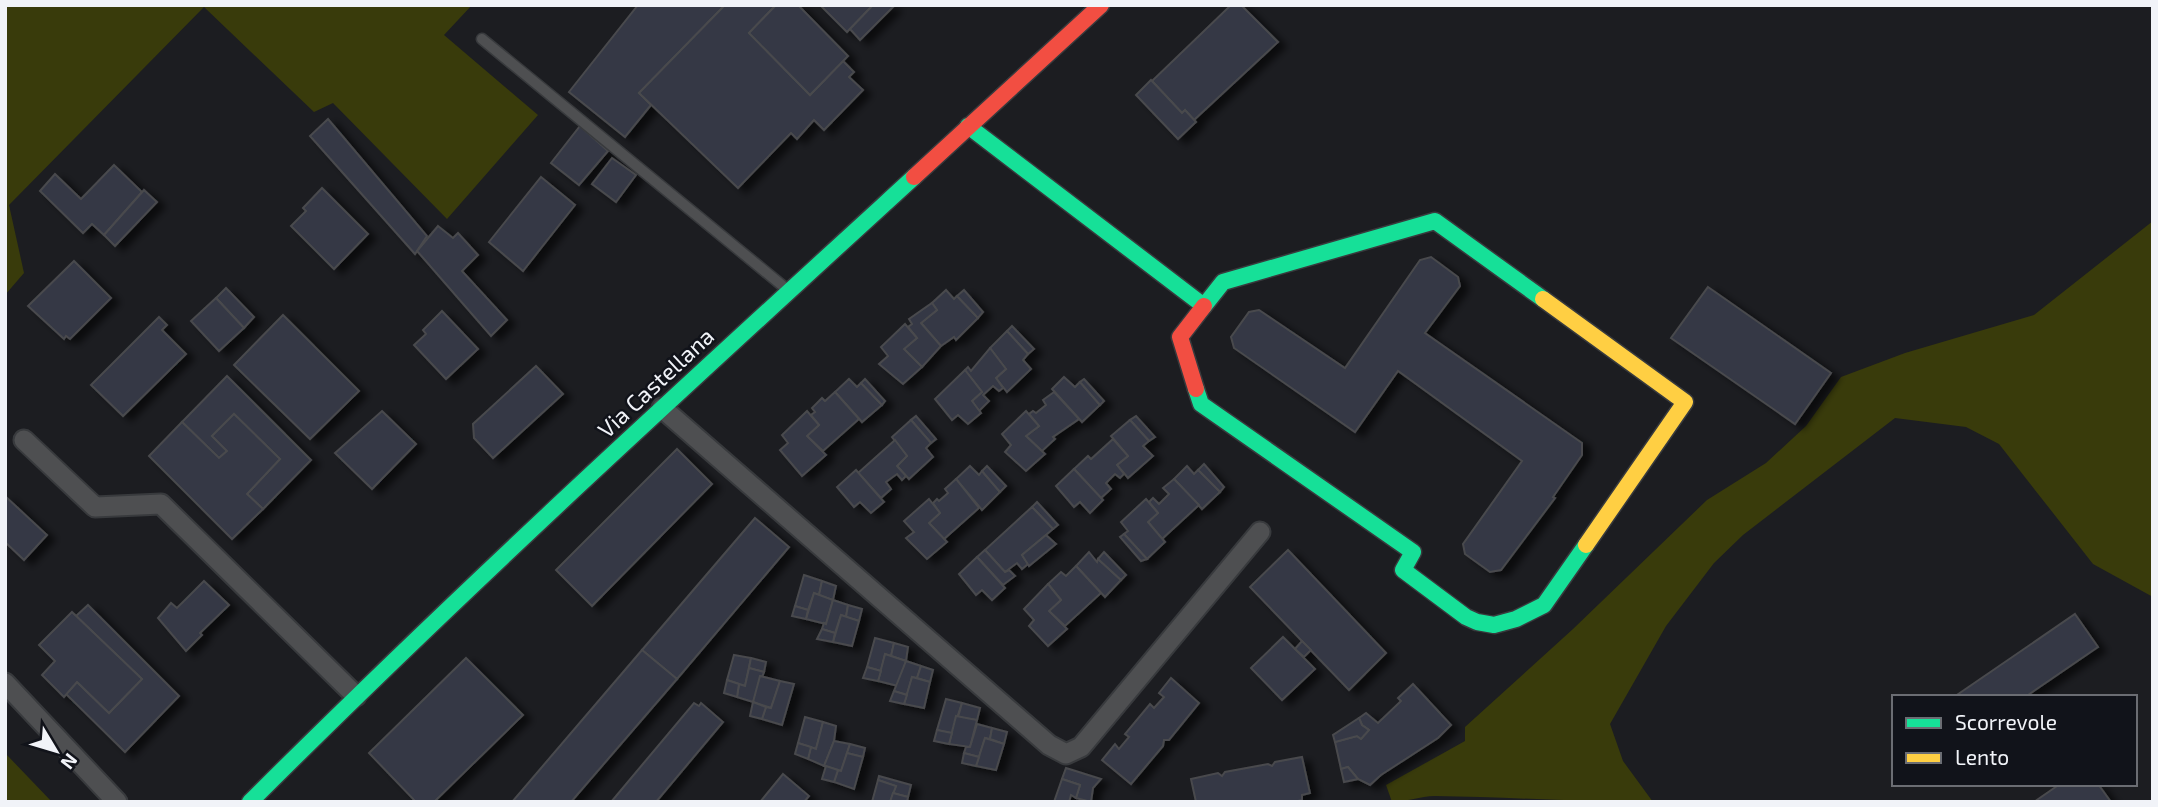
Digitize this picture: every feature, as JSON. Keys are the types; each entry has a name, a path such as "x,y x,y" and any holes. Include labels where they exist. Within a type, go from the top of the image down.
{"street":[{"name":"Via Castellana","path":"257,800 356,696 662,408 1101,5"},
{"path":"968,126 1203,306"},
{"path":"1435,221 1685,402 1544,605 1519,618 1487,625 1469,619 1403,570 1413,552 1201,404 1180,337 1203,306 1223,282 1435,221"},
{"path":"662,408 1049,746 1066,754 1081,747 1260,532"},
{"path":"24,440 95,507 161,504 356,696"},
{"path":"5,683 117,802"}],"lane":[{"path":"482,40 789,291"}],"shaded area":[{"path":"5,5 472,5 444,35 538,115 447,219 333,103 314,112 204,7 9,205 24,273 5,295"},
{"path":"2153,221 2153,597 2093,564 1999,444 1966,427 1895,418 1743,535 1714,563 1666,626 1610,724 1623,761 1653,802 1435,796 1392,802 1386,785 1465,741 1465,727 1573,629 1707,500 1766,463 1806,426 1841,377 1905,353 2034,315"},
{"path":"5,753 52,802 5,802"}],"building":[{"path":"638,5 725,5 639,93 651,105 625,137 569,92"},
{"path":"725,5 776,5 749,33 810,95 843,61 854,72 849,77 863,90 824,130 814,120 797,139 791,133 738,188 639,93"},
{"path":"776,5 798,5 848,56 810,95 749,33"},
{"path":"820,5 873,5 847,32"},
{"path":"873,5 893,7 860,40 850,29"},
{"path":"1231,5 1241,5 1278,42 1194,120 1185,110 1182,113 1152,81"},
{"path":"1151,80 1182,113 1185,110 1196,122 1178,139 1136,95"},
{"path":"328,119 427,236 415,254 310,136"},
{"path":"580,126 608,151 579,185 551,163"},
{"path":"612,158 636,175 616,202 592,184"},
{"path":"114,165 142,192 104,235 92,224 83,233 40,191 55,174 81,199"},
{"path":"541,177 575,205 523,271 489,242"},
{"path":"322,188 368,234 334,269 291,226 306,211 303,208"},
{"path":"144,190 157,202 115,246 104,235"},
{"path":"438,226 453,238 458,233 478,255 462,271 507,320 491,336 417,251"},
{"path":"1431,257 1458,277 1460,286 1425,333 1582,443 1582,455 1553,497 1555,498 1501,570 1490,572 1465,554 1463,544 1522,461 1398,371 1355,432 1234,348 1231,337 1249,312 1259,310 1345,368 1420,260"},
{"path":"74,261 111,298 70,339 66,336 64,339 28,306"},
{"path":"1708,287 1831,373 1795,424 1671,338"},
{"path":"226,288 254,317 244,328 216,298"},
{"path":"946,290 954,299 957,296 978,318 956,340 954,337 941,346 921,323 937,310 932,303"},
{"path":"964,290 983,312 978,318 957,296"},
{"path":"216,298 244,328 219,351 191,321"},
{"path":"932,303 937,310 921,323 941,346 922,367 904,349 917,338 908,327 912,324 909,319"},
{"path":"442,311 478,349 446,379 414,345 426,334 423,330"},
{"path":"283,315 359,391 310,439 234,365"},
{"path":"159,317 167,325 162,330 186,354 123,416 91,385"},
{"path":"905,324 917,338 904,349 922,367 903,384 879,364 888,356 881,347"},
{"path":"1012,326 1034,349 1028,354 1007,331"},
{"path":"1007,331 1028,354 1023,360 1031,369 1007,392 996,378 1006,369 990,348"},
{"path":"990,348 1006,369 996,378 1003,388 999,391 993,386 983,395 989,401 979,411 972,401 982,392 965,370 968,367 971,371"},
{"path":"536,366 563,394 493,458 474,438 473,424"},
{"path":"965,370 982,392 972,401 981,413 968,424 958,415 952,420 935,399"},
{"path":"227,376 311,460 263,509 247,494 280,459 234,414 212,436 227,451 219,458 182,422"},
{"path":"1064,377 1075,387 1080,382 1100,405 1082,422 1052,389"},
{"path":"849,379 857,387 861,383 882,405 862,422 835,392"},
{"path":"865,379 885,401 882,405 861,383"},
{"path":"1084,379 1104,401 1100,405 1080,382"},
{"path":"835,392 859,419 823,451 807,436 819,425 811,415 815,412 812,408 822,398 825,401"},
{"path":"1054,392 1079,419 1053,437 1055,439 1042,451 1026,436 1039,426 1029,414 1033,411 1036,413 1046,405 1043,400"},
{"path":"382,411 416,444 372,489 335,453"},
{"path":"807,411 819,425 807,436 826,455 802,476 780,450 788,443 782,435"},
{"path":"1026,411 1039,426 1026,436 1045,454 1026,471 1005,452 1011,445 1002,434"},
{"path":"234,414 280,459 247,494 263,509 232,539 149,456 182,422 219,458 227,451 212,436"},
{"path":"916,416 936,439 931,443 911,420"},
{"path":"1136,416 1155,437 1149,441 1130,420"},
{"path":"911,420 931,443 926,448 933,457 909,479 897,466 907,456 892,437"},
{"path":"1130,420 1149,441 1143,446 1153,456 1128,478 1117,465 1128,456 1111,436"},
{"path":"1113,439 1128,456 1117,465 1124,474 1120,478 1115,474 1106,483 1111,489 1101,498 1074,469 1088,456 1091,459"},
{"path":"895,440 907,456 897,466 906,476 902,480 897,474 886,482 891,489 881,498 858,473"},
{"path":"677,449 712,484 592,606 556,570"},
{"path":"1204,464 1224,487 1220,492 1198,470"},
{"path":"970,466 979,475 982,471 1000,492 982,510 956,479"},
{"path":"987,466 1006,486 1000,492 982,471"},
{"path":"1187,466 1194,474 1198,470 1220,492 1202,509 1174,479"},
{"path":"1074,469 1103,500 1090,513 1080,502 1074,507 1056,486"},
{"path":"856,470 884,502 871,513 860,502 854,507 837,487"},
{"path":"956,479 979,508 944,539 929,523 940,513 933,503 948,493 945,489"},
{"path":"1174,479 1199,505 1162,539 1148,522 1158,513 1149,502 1153,498 1159,504 1169,494 1163,488"},
{"path":"5,496 47,535 24,560 5,542"},
{"path":"929,499 940,513 929,523 947,542 927,559 906,538 914,532 904,521"},
{"path":"1146,499 1158,513 1148,522 1165,542 1147,559 1124,534 1128,531 1121,522"},
{"path":"1037,502 1058,525 1053,529 1032,507"},
{"path":"1032,507 1053,529 1022,555 1028,564 1022,569 1017,563 1005,572 985,550"},
{"path":"755,518 789,547 677,679 642,650"},
{"path":"1124,534 1147,559 1141,561 1120,537"},
{"path":"1046,535 1056,544 1029,566 1022,555"},
{"path":"985,550 1005,572 1009,570 1015,576 1003,585 977,557"},
{"path":"1288,550 1386,653 1349,690 1250,587"},
{"path":"1089,552 1097,562 1098,559 1121,580 1105,597 1076,566"},
{"path":"1104,552 1126,575 1121,580 1098,559"},
{"path":"977,557 1005,588 992,600 982,590 976,595 959,574"},
{"path":"1076,566 1101,593 1065,626 1049,611 1061,600 1048,584 1061,572 1066,576"},
{"path":"804,575 822,581 819,595 814,593 808,610 795,606"},
{"path":"204,581 229,605 186,651 158,618 171,603 177,608"},
{"path":"822,581 836,586 833,600 819,595"},
{"path":"1048,584 1061,600 1049,611 1067,629 1048,646 1029,626 1034,620 1024,609"},
{"path":"814,593 833,600 826,624 806,619"},
{"path":"833,600 848,605 846,617 841,615 835,633 822,629"},
{"path":"88,605 179,696 125,752 66,694 77,682 109,713 142,679 76,616"},
{"path":"848,605 862,609 859,621 846,617"},
{"path":"795,606 808,610 806,619 792,616"},
{"path":"72,612 142,679 109,713 77,682 64,697 42,675 55,661 39,645"},
{"path":"2075,614 2098,647 2028,695 1957,695"},
{"path":"841,615 859,621 852,646 833,642"},
{"path":"822,629 835,633 833,642 817,639"},
{"path":"1283,637 1315,669 1282,700 1251,668"},
{"path":"875,638 894,643 891,656 885,654 881,671 867,667"},
{"path":"1302,641 1311,650 1304,657 1295,649"},
{"path":"894,643 908,647 906,661 891,656"},
{"path":"642,650 677,679 571,802 512,802"},
{"path":"885,654 906,661 898,686 878,681"},
{"path":"734,655 751,658 745,686 727,680"},
{"path":"466,658 523,715 434,802 416,802 369,753"},
{"path":"751,658 766,662 764,672 749,668"},
{"path":"906,661 921,666 917,678 912,677 907,695 894,691"},
{"path":"921,666 933,670 930,682 917,678"},
{"path":"867,667 881,671 878,681 863,678"},
{"path":"749,668 764,672 753,702 737,697 739,684 745,686"},
{"path":"760,676 780,681 771,708 753,702"},
{"path":"912,677 930,682 924,708 904,704"},
{"path":"1171,678 1199,703 1169,740 1164,740 1163,746 1131,784 1102,760 1115,744 1119,749 1129,737 1125,734 1150,704 1154,708 1164,697 1159,693"},
{"path":"727,680 739,684 737,697 724,693"},
{"path":"780,681 794,684 782,725 762,719 766,707 771,708"},
{"path":"1413,684 1451,725 1438,738 1370,785 1358,779 1348,767 1341,769 1335,742 1357,736 1361,739 1369,730 1362,725 1359,718 1366,713 1378,723 1401,701 1398,698"},
{"path":"894,691 907,695 904,704 890,701"},
{"path":"946,699 962,703 952,733 937,730"},
{"path":"753,702 766,707 762,719 750,716"},
{"path":"694,703 699,706 701,703 723,722 656,802 611,802"},
{"path":"962,703 980,708 977,720 958,717"},
{"path":"956,716 977,720 970,747 949,744"},
{"path":"805,717 823,722 816,749 798,743"},
{"path":"1359,718 1362,725 1369,730 1361,739 1357,736 1335,742 1333,735"},
{"path":"823,722 836,726 834,741 824,766 808,759 811,747 816,749"},
{"path":"977,724 992,728 990,739 985,738 979,757 964,753 966,747 970,747"},
{"path":"992,728 1007,732 1004,744 990,739"},
{"path":"937,730 952,733 949,744 934,741"},
{"path":"985,738 1004,744 996,770 976,766"},
{"path":"834,741 850,744 841,771 824,766"},
{"path":"798,743 811,747 808,759 795,754"},
{"path":"850,744 865,748 863,757 847,753"},
{"path":"847,753 863,757 854,789 834,782"},
{"path":"964,753 979,757 976,766 962,763"},
{"path":"1302,757 1310,793 1302,795 1302,800 1196,802 1191,779 1218,773 1222,776 1225,772 1268,764 1272,766 1275,762"},
{"path":"826,766 838,770 834,782 822,779"},
{"path":"1348,767 1358,779 1344,782 1341,769"},
{"path":"1066,768 1101,779 1093,788 1091,802 1076,798 1080,785 1062,779"},
{"path":"783,774 809,796 804,802 760,802"},
{"path":"879,776 911,785 908,797 893,793 896,786 878,780"},
{"path":"1062,779 1080,785 1076,798 1071,795 1069,802 1054,802"},
{"path":"878,780 896,786 890,802 872,802"},
{"path":"2057,786 2099,786 2111,802 2034,802"},
{"path":"893,793 908,797 907,802 890,802"}],"traffic: fast":[{"path":"968,126 1204,306 1223,282 1435,221 1543,299"},
{"path":"250,802 496,564 914,177"},
{"path":"1196,389 1201,404 1413,552 1403,570 1466,617 1477,622 1494,625 1516,619 1544,605 1586,545"}],"traffic: slow":[{"path":"1543,299 1685,402 1586,545"}],"traffic: jam":[{"path":"914,177 1101,5"},
{"path":"1196,389 1180,337 1204,306"}]}
